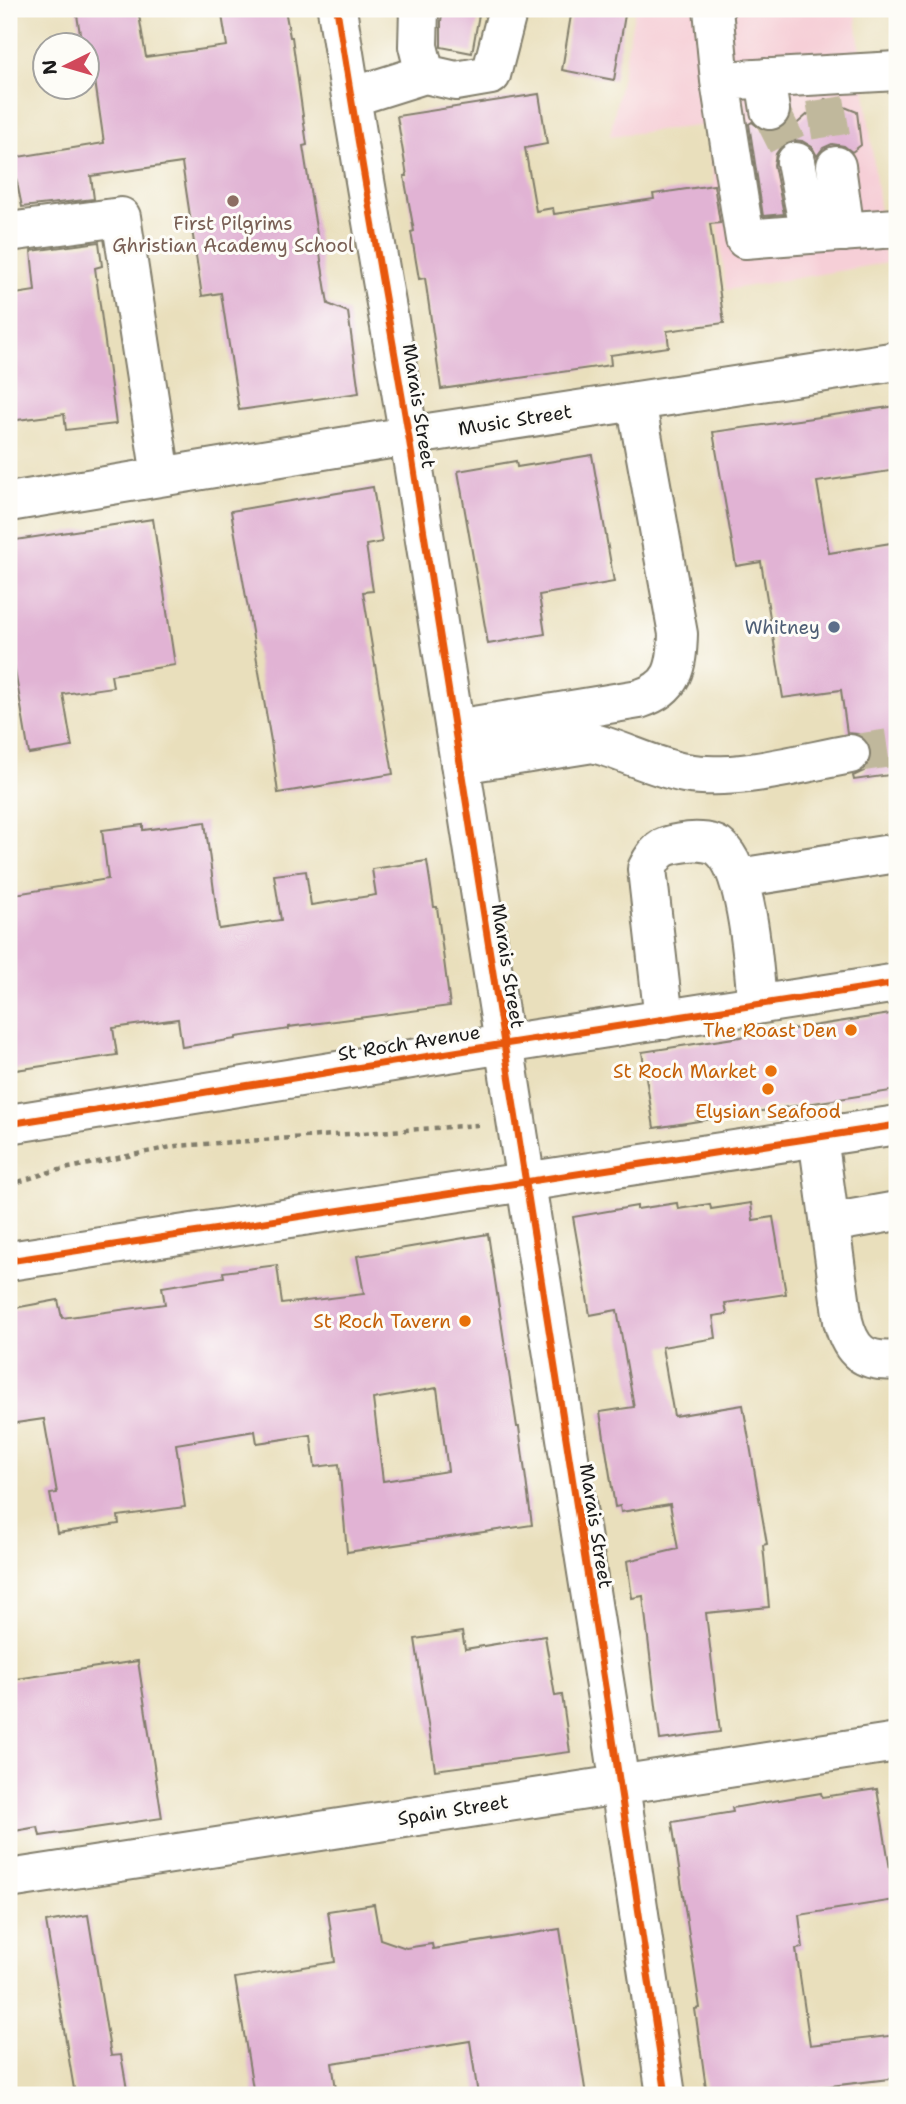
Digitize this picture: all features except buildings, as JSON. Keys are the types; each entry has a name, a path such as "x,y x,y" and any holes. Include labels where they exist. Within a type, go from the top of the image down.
{"street":[{"name":"Marais Street","path":"337,9 408,436 516,1120 666,2095"},
{"path":"419,9 418,46 425,74"},
{"path":"352,97 425,74 456,81 491,75 508,9"},
{"path":"713,9 720,81 745,239 897,228"},
{"path":"720,81 767,94 824,87 897,71"},
{"path":"796,162 828,233"},
{"path":"828,233 836,166"},
{"path":"9,232 121,217 161,476"},
{"name":"Music Street","path":"9,502 408,436 897,360"},
{"path":"457,747 654,695 668,682 677,663 678,634 636,401"},
{"path":"457,747 593,743 685,773 710,775 748,772 850,754"},
{"path":"664,1020 647,869 654,855 664,845 693,842 718,845 729,857 739,878 757,1005"},
{"path":"739,878 897,853"},
{"name":"St Roch Avenue","path":"9,1124 897,983"},
{"path":"9,1261 897,1125"},
{"path":"817,1137 847,1336 855,1350 862,1355 886,1362 897,1360"},
{"path":"830,1223 897,1211"},
{"name":"Spain Street","path":"9,1879 897,1742"}],"path":[{"path":"9,1185 50,1172 176,1146 475,1126 516,1120"}],"shaded area":[{"path":"635,9 855,9 886,263 726,290 707,125 610,136"}],"tunnel":[{"path":"825,99 836,166"},
{"path":"770,110 796,162"},
{"path":"850,754 897,747"}],"cycle path":[{"path":"337,9 409,438 508,1059 666,2095"},
{"path":"9,1124 897,983"},
{"path":"9,1261 897,1125"}],"place":[{"name":"First Pilgrims Ghristian Academy School","path":"233,201"},
{"name":"Whitney","path":"834,627"},
{"name":"The Roast Den","path":"851,1030"},
{"name":"St Roch Market","path":"771,1071"},
{"name":"Elysian Seafood","path":"768,1089"},
{"name":"St Roch Tavern","path":"465,1321"}]}
